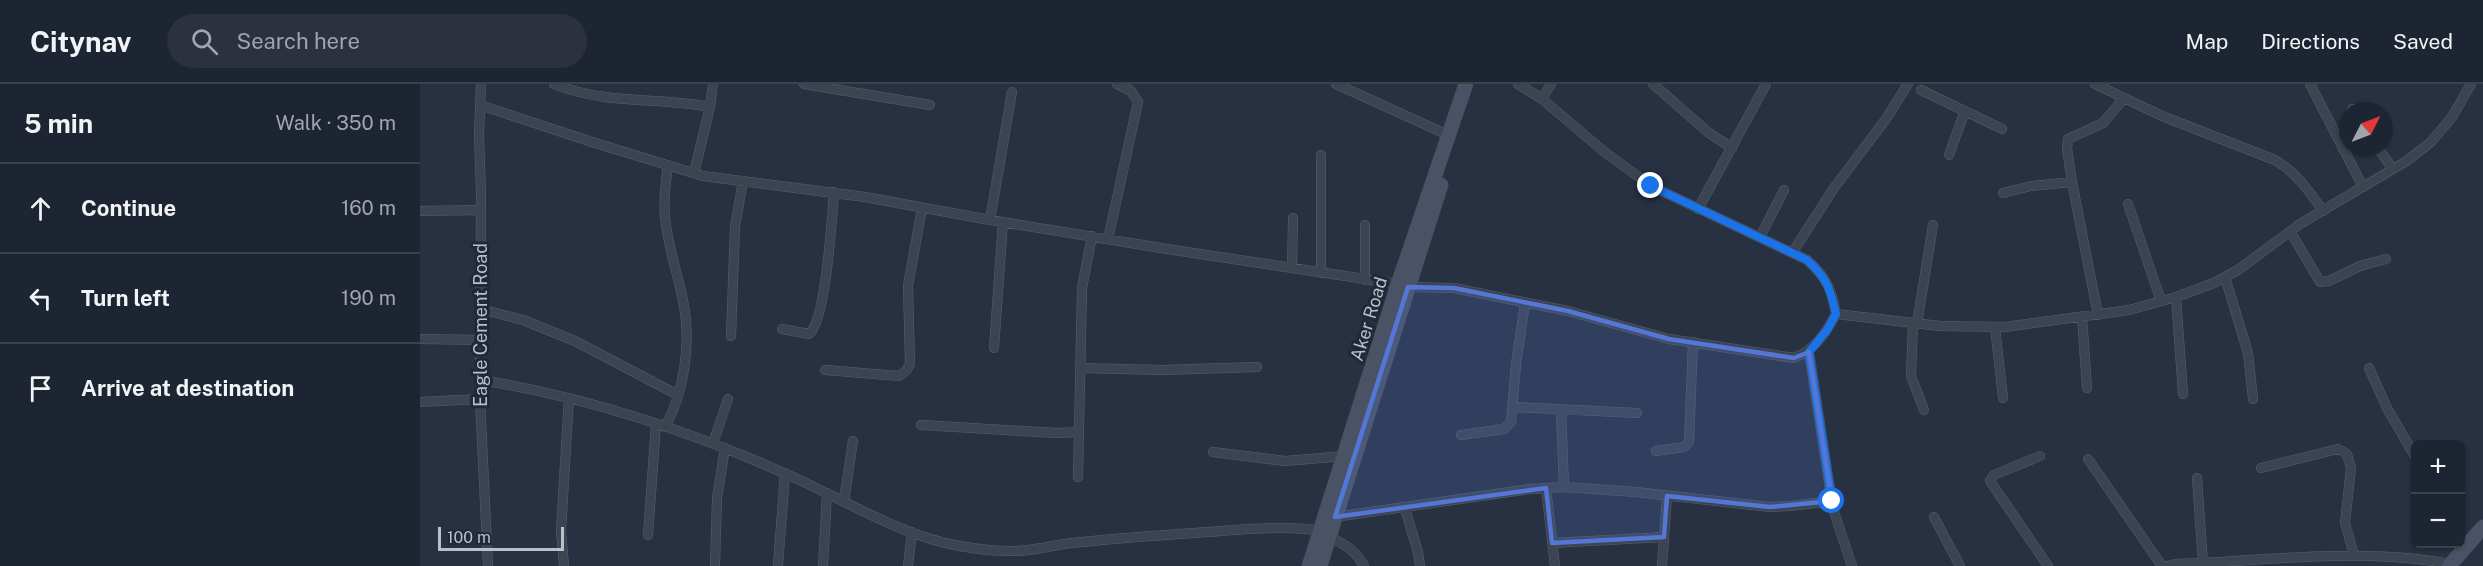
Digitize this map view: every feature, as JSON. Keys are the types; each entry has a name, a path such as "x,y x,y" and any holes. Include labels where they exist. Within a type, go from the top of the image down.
{"street":[{"name":"Eagle Cement Road","path":"481,84 482,340 480,399 488,566"},
{"path":"554,84 570,91 606,99 679,101 710,107"},
{"path":"694,173 710,107 713,84"},
{"path":"804,84 930,105"},
{"path":"1108,239 1138,102 1131,91 1117,84"},
{"path":"1336,84 1448,135"},
{"name":"Aker Road","path":"1309,566 1335,518 1448,135 1466,84"},
{"name":"Aker Road","path":"1320,566 1345,456 1475,84"},
{"path":"480,105 694,173 834,192 990,220 1365,280 1454,288 1568,311 1669,339 1794,358 1809,352 1827,330 1836,314 1831,290 1823,274 1807,260 1651,186 1602,150 1542,99 1518,84"},
{"path":"1542,99 1551,84"},
{"path":"1653,84 1702,127 1732,148"},
{"path":"1698,209 1766,84"},
{"path":"1792,253 1834,188 1886,119 1909,84 1922,87 2002,129"},
{"path":"2095,84 2162,116 2275,160 2290,169 2301,180 2323,211"},
{"path":"2310,84 2363,187"},
{"path":"1836,314 1915,323 1995,327 2129,310 2176,297 2225,277 2290,231 2392,170 2430,143 2452,117 2471,84"},
{"path":"990,220 1012,92"},
{"path":"2098,315 2072,182 2067,149 2068,139 2103,123 2124,98"},
{"path":"1949,155 1965,111"},
{"path":"1321,155 1321,273"},
{"path":"2383,156 2392,170"},
{"path":"648,535 661,425 675,409 686,353 685,308 665,218 664,195 668,165"},
{"path":"731,336 735,227 742,181"},
{"path":"2003,193 2031,186 2072,182"},
{"path":"1760,237 1784,190"},
{"path":"782,330 809,334 816,325 828,260 834,192"},
{"path":"2128,204 2161,301"},
{"path":"825,370 899,376 906,371 910,364 908,286 921,208"},
{"path":"420,211 481,210"},
{"path":"1292,268 1293,218"},
{"path":"994,348 1003,222"},
{"path":"1365,225 1365,280"},
{"path":"1924,410 1911,376 1915,323 1933,225"},
{"path":"2290,231 2320,282 2329,281 2360,266 2386,259"},
{"path":"1078,477 1082,288 1092,236"},
{"path":"2225,277 2248,353 2253,399"},
{"path":"2176,297 2183,394"},
{"path":"1461,435 1507,427 1512,420 1516,364 1525,303"},
{"path":"481,309 523,320 575,341 678,395"},
{"path":"2082,317 2087,387"},
{"path":"1995,327 2003,398"},
{"path":"420,339 482,340"},
{"path":"1656,450 1684,447 1689,442 1693,342"},
{"path":"1809,352 1832,501 1852,566"},
{"path":"1080,369 1162,370 1257,367"},
{"path":"2369,368 2392,418 2411,451"},
{"path":"481,380 568,398 713,443 785,473 912,532 956,545 995,551 1026,550 1071,543 1248,529 1305,529 1326,534 1350,548 1359,555 1364,566"},
{"path":"564,566 561,531 568,398"},
{"path":"420,402 480,399"},
{"path":"713,443 728,399"},
{"path":"1513,406 1637,413"},
{"path":"1561,410 1564,487"},
{"path":"921,425 1056,434 1079,432"},
{"path":"844,501 853,441"},
{"path":"715,566 717,498 725,448"},
{"path":"2261,468 2338,449 2347,454 2351,468 2345,523 2354,555"},
{"path":"1213,452 1285,461 1345,456"},
{"path":"2040,456 1994,475 1990,481 2048,566"},
{"path":"2088,459 2162,566"},
{"path":"778,566 785,473"},
{"path":"2196,478 2203,563"},
{"path":"1335,518 1564,487 1770,507 1790,507 1832,501"},
{"path":"1546,488 1555,566"},
{"path":"823,566 827,493"},
{"path":"1662,566 1667,496"},
{"path":"1405,509 1420,566"},
{"path":"1935,517 1960,566"},
{"path":"2465,542 2483,528"},
{"path":"908,566 912,532"},
{"path":"1552,543 1664,537"},
{"path":"2167,566 2354,555 2397,556 2450,565 2460,548"}],"highlighted area":[{"path":"1408,287 1454,288 1568,311 1669,339 1794,358 1809,352 1832,501 1770,507 1667,496 1664,537 1552,543 1546,488 1335,517"}],"route":[{"path":"1651,186 1807,260 1823,274 1831,290 1836,314 1827,330 1809,352 1832,501"}]}
